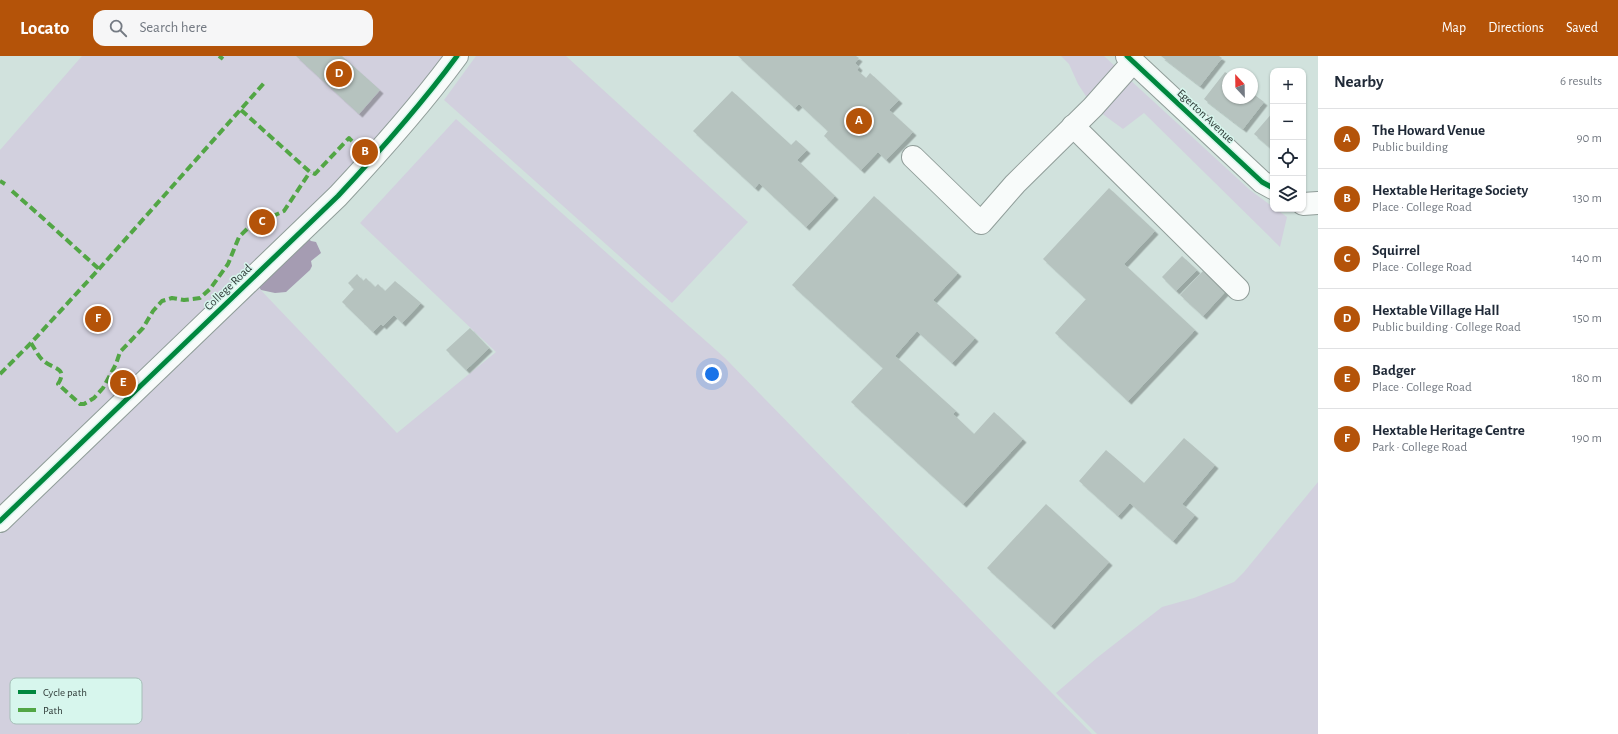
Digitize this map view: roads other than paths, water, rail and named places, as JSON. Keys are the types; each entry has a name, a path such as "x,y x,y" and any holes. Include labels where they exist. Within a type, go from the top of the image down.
{"street":[{"name":"College Road","path":"0,521 338,196 411,116 457,56"},
{"path":"913,157 981,223 1015,184 1093,107 1130,59"},
{"name":"Egerton Avenue","path":"1130,59 1262,182 1270,186"},
{"path":"1073,126 1238,289"},
{"path":"1306,204 1318,203"}],"place":[{"name":"Hextable Village Hall","path":"339,74"},
{"name":"The Howard Venue","path":"859,121"},
{"name":"Hextable Heritage Society","path":"365,152"},
{"name":"Squirrel","path":"262,222"},
{"name":"Hextable Heritage Centre","path":"98,319"},
{"name":"Badger","path":"123,383"}]}
